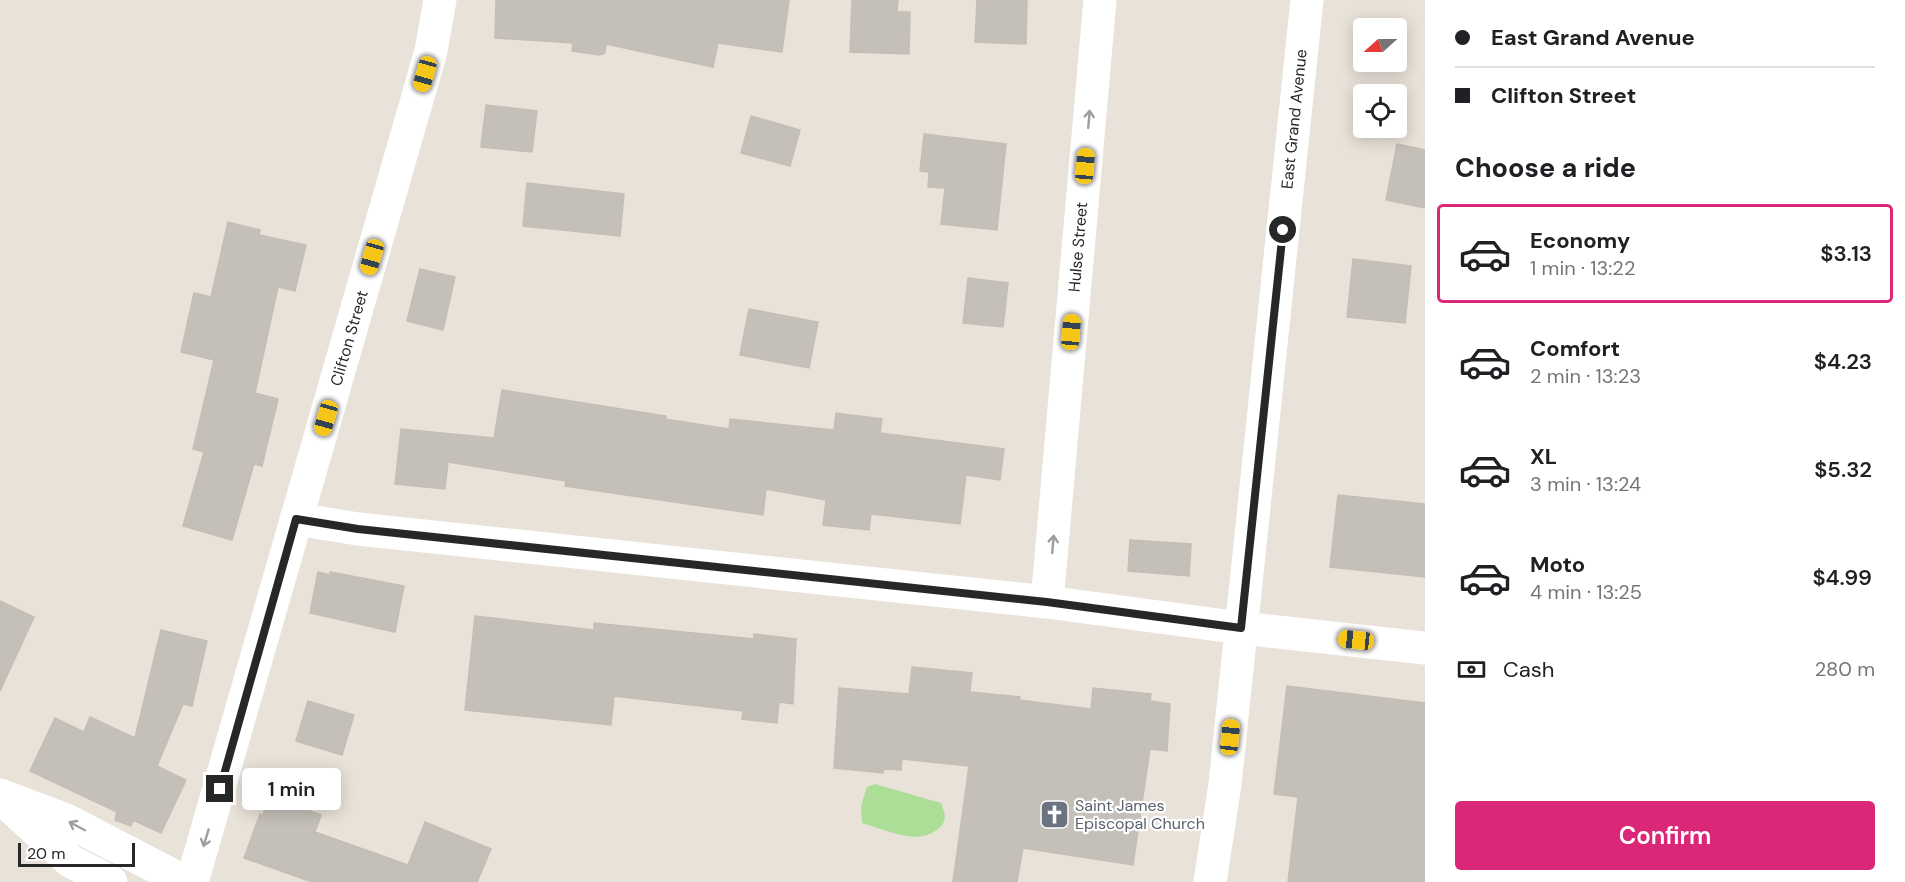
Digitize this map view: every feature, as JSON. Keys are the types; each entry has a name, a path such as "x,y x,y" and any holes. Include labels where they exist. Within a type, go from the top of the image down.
{"street":[{"name":"Clifton Street","path":"192,882 431,51 440,0"},
{"name":"Hulse Street","path":"1047,602 1100,0"},
{"name":"East Grand Avenue","path":"1210,882 1225,784 1307,0"},
{"path":"296,519 370,530 1047,602 1241,628 1425,648"},
{"path":"0,796 70,861 111,882"},
{"path":"0,796 66,820 185,882"}],"green space":[{"path":"875,784 941,803 944,823 931,834 912,837 862,823 861,806 867,787"}],"building":[{"path":"496,0 789,0 782,52 718,43 713,67 606,44 605,53 600,55 572,51 573,43 495,38"},
{"path":"852,0 898,0 897,12 910,12 909,54 850,52"},
{"path":"977,0 1027,0 1026,44 975,42"},
{"path":"486,105 537,111 532,152 481,147"},
{"path":"751,116 800,130 790,166 741,153"},
{"path":"924,134 1006,144 997,230 941,224 945,188 928,187 929,172 920,171"},
{"path":"1397,144 1425,150 1425,208 1386,200"},
{"path":"527,183 624,194 620,236 523,226"},
{"path":"228,222 260,230 259,235 306,245 295,291 278,287 255,393 278,399 262,466 254,464 232,540 183,526 204,452 193,449 214,360 181,352 194,293 211,297"},
{"path":"1353,259 1411,266 1405,323 1347,317"},
{"path":"420,269 455,277 443,330 407,321"},
{"path":"968,278 1008,283 1003,327 963,323"},
{"path":"749,309 818,322 809,368 740,355"},
{"path":"502,390 666,416 665,419 729,429 730,419 834,430 836,413 882,419 880,433 1004,449 1000,480 966,475 960,524 871,514 869,530 823,525 826,500 766,489 763,515 565,486 566,481 448,462 445,489 395,484 401,429 494,438"},
{"path":"1338,495 1425,504 1425,577 1330,567"},
{"path":"1130,540 1191,544 1189,576 1128,571"},
{"path":"318,572 330,575 330,572 404,586 395,632 310,613"},
{"path":"0,601 34,617 0,691"},
{"path":"475,616 594,630 594,623 754,639 754,634 796,639 793,704 779,702 777,723 742,719 743,711 614,696 611,725 465,710"},
{"path":"161,630 207,641 192,706 183,704 157,766 186,780 161,833 133,820 131,826 115,820 117,812 30,771 55,718 84,732 90,717 135,738"},
{"path":"912,667 972,673 970,692 1020,697 1019,700 1091,709 1093,688 1151,694 1150,701 1170,704 1167,751 1150,749 1133,865 1023,848 1017,882 953,882 969,766 902,759 901,770 884,769 883,773 834,768 839,688 909,694"},
{"path":"1287,686 1425,703 1425,882 1288,882 1298,797 1274,794"},
{"path":"308,701 354,715 342,755 296,741"},
{"path":"271,797 321,815 315,832 408,865 425,822 491,849 477,882 312,882 244,858 260,814 262,816"}],"place":[{"name":"Saint James Episcopal Church","path":"1054,814"}],"route":[{"path":"220,789 296,519 358,529 1047,602 1241,628 1283,230"}]}
